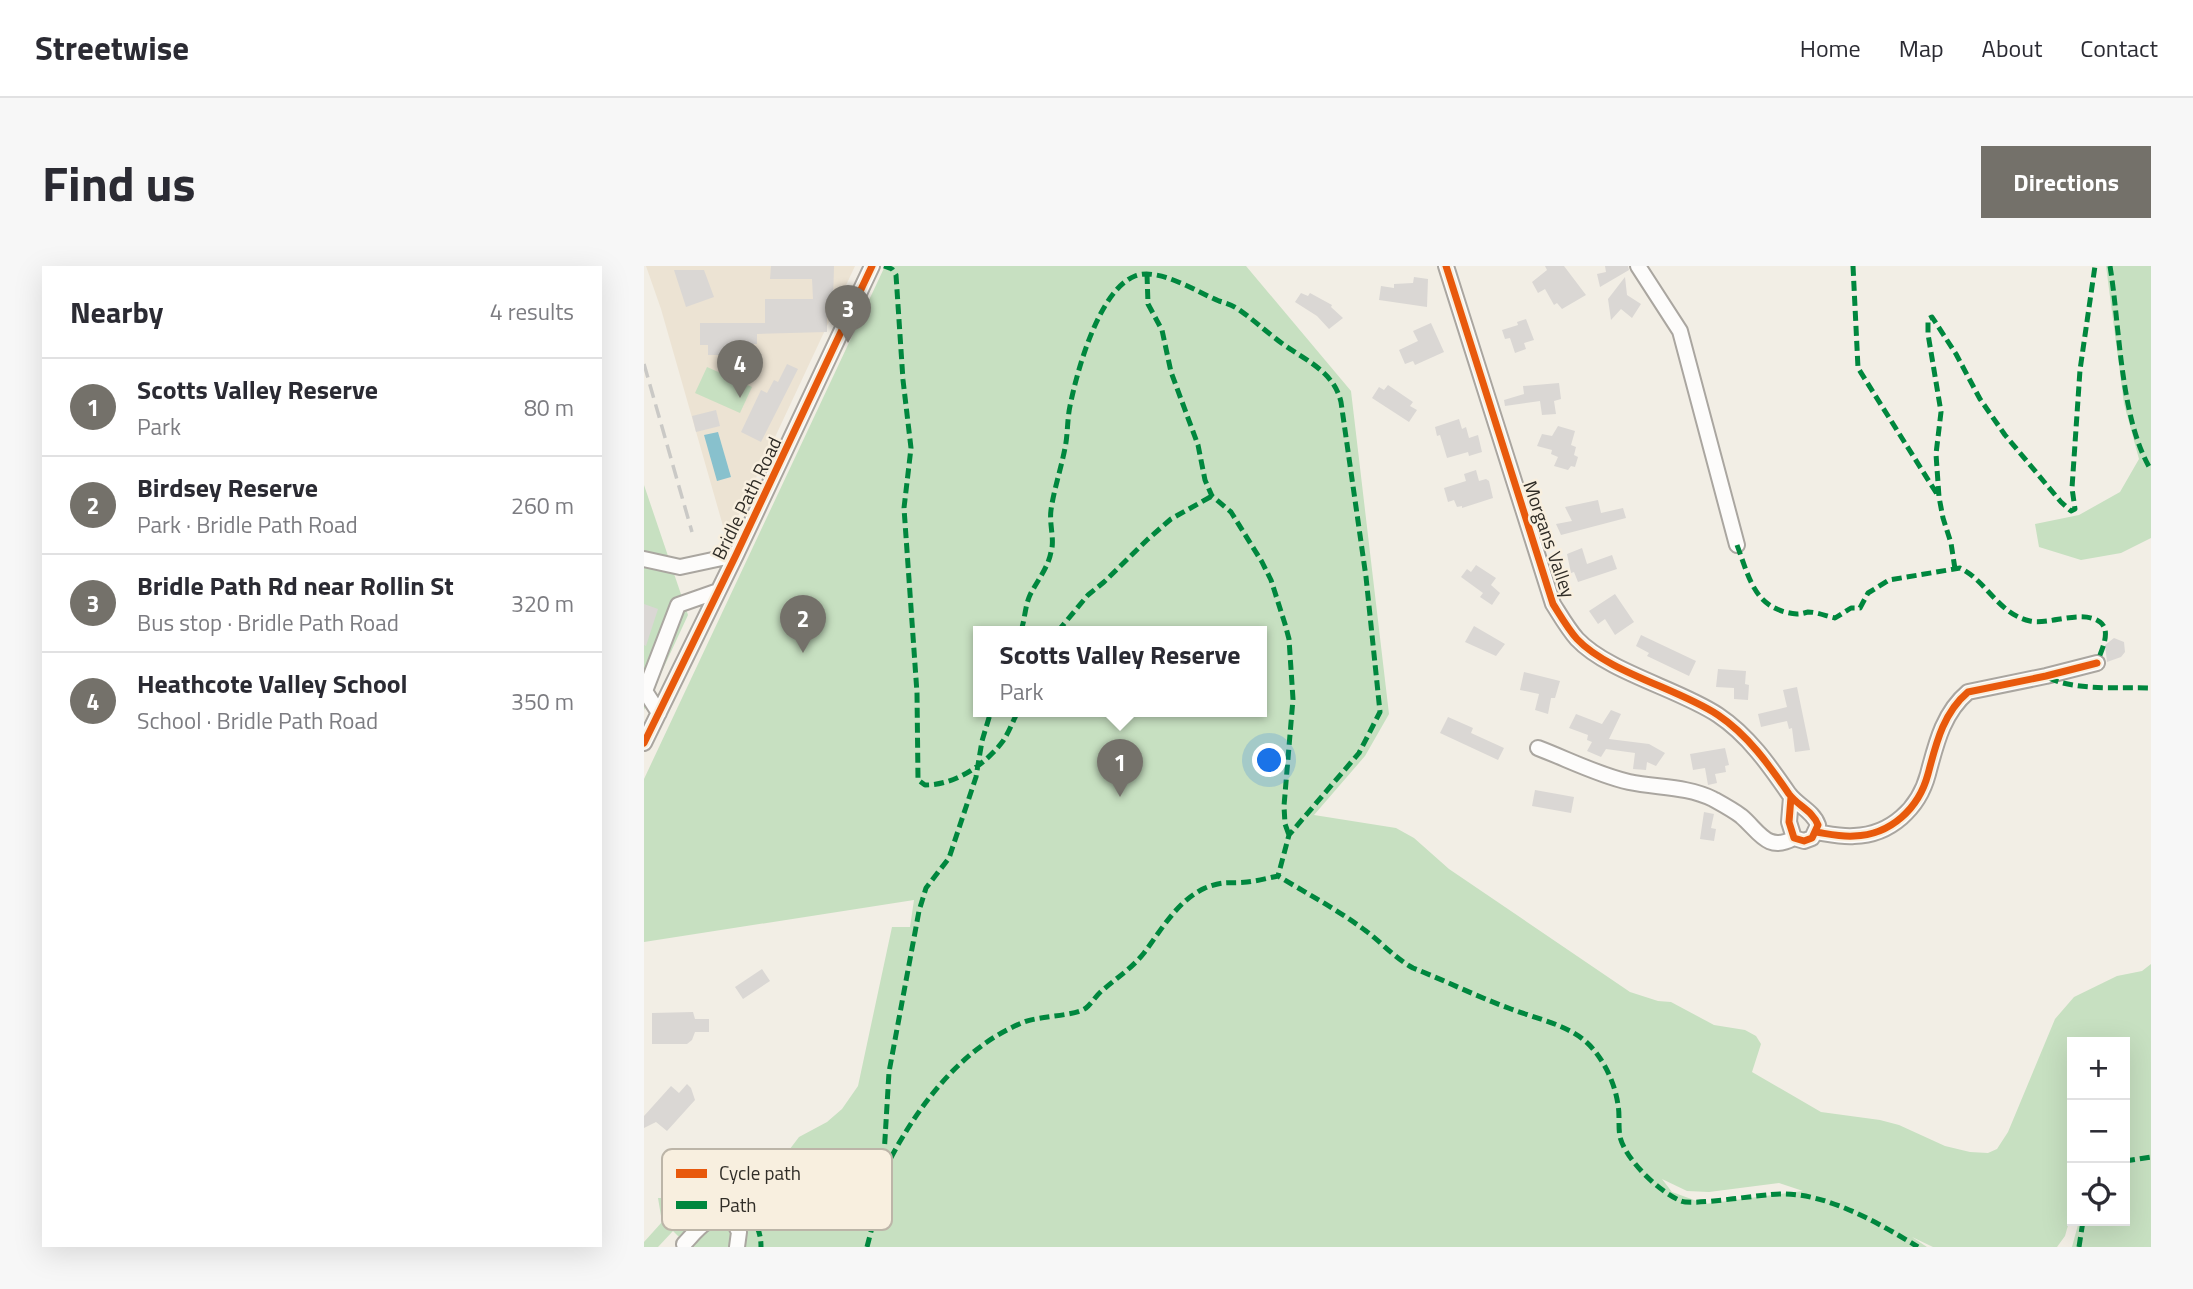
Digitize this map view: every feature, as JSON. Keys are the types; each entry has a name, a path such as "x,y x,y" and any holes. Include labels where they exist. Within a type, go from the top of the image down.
{"street":[{"name":"Bridle Path Road","path":"644,743 737,555 872,266"},
{"name":"Morgans Valley","path":"1446,266 1553,604 1577,640 1606,660 1717,714 1741,733 1791,797 1816,818 1816,832"},
{"path":"1638,266 1680,331 1737,545"},
{"path":"644,559 680,567 737,555"},
{"path":"659,713 645,691 678,605 718,591"},
{"path":"1538,748 1627,781 1694,791 1741,817 1773,843 1784,844 1794,838 1804,841 1812,838 1816,832 1855,836 1886,828 1914,805 1924,788 1935,746 1947,718 1968,692 2097,663"},
{"path":"1791,797 1789,822 1794,838"},
{"path":"684,1244 697,1230"}],"shaded area":[{"path":"646,266 855,266 727,540 661,309"}],"green space":[{"path":"885,266 1246,266 1351,391 1389,714 1365,756 1314,815 1396,828 1414,838 1449,869 1630,992 1658,1001 1671,1002 1714,1025 1745,1030 1756,1036 1761,1044 1752,1072 1821,1112 1899,1125 1945,1146 1970,1152 1988,1153 1997,1149 2008,1132 2055,1019 2074,997 2117,976 2142,971 2151,964 2151,1247 2072,1247 2078,1226 2130,1226 2130,1037 2067,1037 2068,1226 2057,1247 1933,1247 1912,1237 1927,1247 689,1247 673,1231 658,1247 644,1247 644,1242 662,1222 662,1230 892,1230 892,1149 790,1149 799,1137 827,1122 842,1109 858,1086 892,927 910,927 914,900 644,942 644,779","holes":["1662,1179 1687,1191 1709,1192 1779,1183 1803,1191 1705,1204 1672,1192"]},
{"path":"2106,266 2151,266 2151,538 2121,553 2081,560 2039,547 2035,524 2079,515 2120,492 2139,459 2124,404"},
{"path":"707,367 752,387 740,413 695,393"},
{"path":"644,485 688,615 644,710"},
{"path":"658,1198 662,1198 662,1222"}],"water":[{"path":"718,432 731,477 717,481 704,435"}],"building":[{"path":"771,266 834,266 833,302 827,302 827,332 757,334 757,344 751,344 752,368 729,368 729,355 708,355 708,345 700,345 700,323 765,323 765,299 813,299 812,279 770,279"},
{"path":"1545,266 1564,266 1586,295 1562,309 1557,303 1554,305 1545,289 1538,293 1532,282 1547,270"},
{"path":"1605,266 1628,266 1629,270 1600,287 1597,274 1606,272"},
{"path":"674,270 704,270 714,297 686,307"},
{"path":"1414,277 1428,279 1427,307 1379,300 1381,286 1394,288 1394,284 1413,283"},
{"path":"1625,277 1627,295 1641,304 1632,318 1621,309 1611,320 1608,299"},
{"path":"1301,293 1308,296 1310,293 1332,305 1343,318 1329,329 1317,316 1295,302"},
{"path":"1526,319 1534,340 1524,343 1526,349 1515,353 1510,338 1505,339 1502,330 1518,325 1517,322"},
{"path":"1431,323 1444,352 1415,365 1413,361 1405,364 1399,350 1418,341 1413,331"},
{"path":"787,364 798,369 761,442 741,432 761,390 767,393 774,380 778,382"},
{"path":"1559,383 1561,399 1554,401 1556,414 1542,415 1540,401 1505,406 1504,400 1524,394 1523,386"},
{"path":"1388,385 1413,402 1410,406 1417,410 1409,422 1372,398 1379,387 1384,390"},
{"path":"716,410 720,426 696,432 692,416"},
{"path":"1459,419 1462,429 1466,427 1469,438 1478,435 1482,452 1469,456 1468,452 1447,458 1435,427"},
{"path":"1558,426 1575,431 1571,445 1576,447 1574,455 1578,457 1575,467 1571,466 1568,470 1554,466 1558,457 1551,454 1552,450 1537,446 1542,434 1552,436"},
{"path":"1476,470 1479,481 1489,481 1493,498 1462,508 1457,507 1454,500 1448,502 1444,488 1466,481 1464,474"},
{"path":"1598,500 1601,513 1623,508 1626,518 1561,535 1556,524 1572,521 1565,507"},
{"path":"1582,548 1587,564 1612,555 1617,569 1578,582 1574,572 1571,573 1567,554"},
{"path":"1476,565 1496,578 1491,585 1500,593 1492,605 1480,597 1483,593 1461,577 1467,569 1471,572"},
{"path":"1615,594 1634,622 1615,635 1605,619 1598,624 1589,611"},
{"path":"644,604 658,609 646,646 644,645"},
{"path":"1474,626 1505,644 1496,656 1465,642"},
{"path":"1641,635 1696,661 1689,676 1647,656 1649,653 1636,646"},
{"path":"2114,638 2124,642 2125,652 2121,657 2107,662 2105,645"},
{"path":"1718,669 1746,671 1748,700 1734,699 1734,688 1716,687"},
{"path":"1524,672 1560,681 1555,698 1551,698 1548,714 1535,710 1539,694 1520,690"},
{"path":"1797,687 1810,750 1795,752 1792,728 1789,729 1787,721 1761,727 1758,714 1787,707 1783,690"},
{"path":"1611,710 1621,714 1609,739 1649,744 1665,753 1656,766 1647,762 1646,770 1633,769 1635,753 1606,749 1601,757 1587,751 1592,742 1587,740 1588,735 1569,728 1576,714 1602,724"},
{"path":"1448,717 1473,728 1471,733 1504,748 1498,760 1440,733"},
{"path":"1725,748 1729,765 1725,766 1726,772 1715,774 1717,783 1708,785 1705,768 1693,770 1690,754"},
{"path":"1535,790 1574,797 1571,813 1532,806"},
{"path":"1704,812 1714,814 1711,828 1716,829 1714,841 1700,839"},
{"path":"762,969 770,981 743,999 735,987"},
{"path":"693,1012 695,1019 709,1019 709,1032 695,1032 687,1044 652,1044 652,1013"},
{"path":"687,1084 695,1100 667,1131 656,1122 644,1128 644,1116 671,1086 679,1093"}],"railway":[{"path":"644,364 692,532"}],"marked path":[{"path":"884,266 892,269 896,275 911,448 904,508 917,693 918,780 925,785 936,784 968,772 996,750 1015,717"},
{"path":"1853,266 1858,368 1937,494"},
{"path":"1955,569 1939,497 1936,454 1941,412 1928,319 1932,317 1980,399 2005,435 2071,511 2075,509 2072,488 2080,370 2095,266"},
{"path":"2110,266 2127,399 2141,449 2151,470"},
{"path":"1147,274 1148,304 1162,330 1171,372 1198,445 1205,480 1212,496 1231,512 1262,562 1271,580 1289,639 1293,699 1284,806 1289,835"},
{"path":"1022,626 1028,599 1047,564 1052,547 1051,510 1078,373 1100,314 1122,284 1135,276 1155,275 1229,304 1323,372 1331,380 1341,402 1366,577 1380,712 1359,753 1289,835 1278,876"},
{"path":"1062,626 1088,595 1171,519 1212,496"},
{"path":"1737,545 1756,591 1763,600 1783,611 1797,614 1811,612 1835,618 1851,608 1860,608 1868,593 1889,580 1960,568 2019,617 2038,622 2084,617 2100,622 2105,636 2097,663"},
{"path":"2049,678 2085,687 2151,688"},
{"path":"884,1149 889,1072 919,911 926,888 949,858 976,777 989,717"},
{"path":"892,1156 924,1104 959,1065 979,1048 1024,1022 1074,1013 1086,1008 1101,991 1130,968 1186,900 1205,888 1278,876 1355,923 1413,968 1558,1026 1584,1040 1602,1061 1611,1078 1619,1109 1623,1146 1644,1174 1672,1196 1688,1202 1781,1194 1816,1198 1870,1219 1918,1247"},
{"path":"2130,1160 2151,1157"},
{"path":"2079,1247 2082,1226"},
{"path":"758,1230 761,1247"},
{"path":"867,1247 871,1230"}],"cycle path":[{"path":"644,743 872,266"},
{"path":"1446,266 1553,604 1564,622 1590,651 1625,671 1702,706 1729,723 1766,762 1793,798 1816,820 1818,825 1812,838 1804,841 1794,838 1789,822 1791,797"},
{"path":"1816,832 1845,836 1867,834 1880,831 1902,817 1924,786 1946,719 1968,692 2097,663"}],"place":[{"name":"Bridle Path Rd near Rollin St","path":"848,343"},
{"name":"Heathcote Valley School","path":"740,398"},
{"name":"Birdsey Reserve","path":"803,653"},
{"name":"Scotts Valley Reserve","path":"1120,797"}]}
